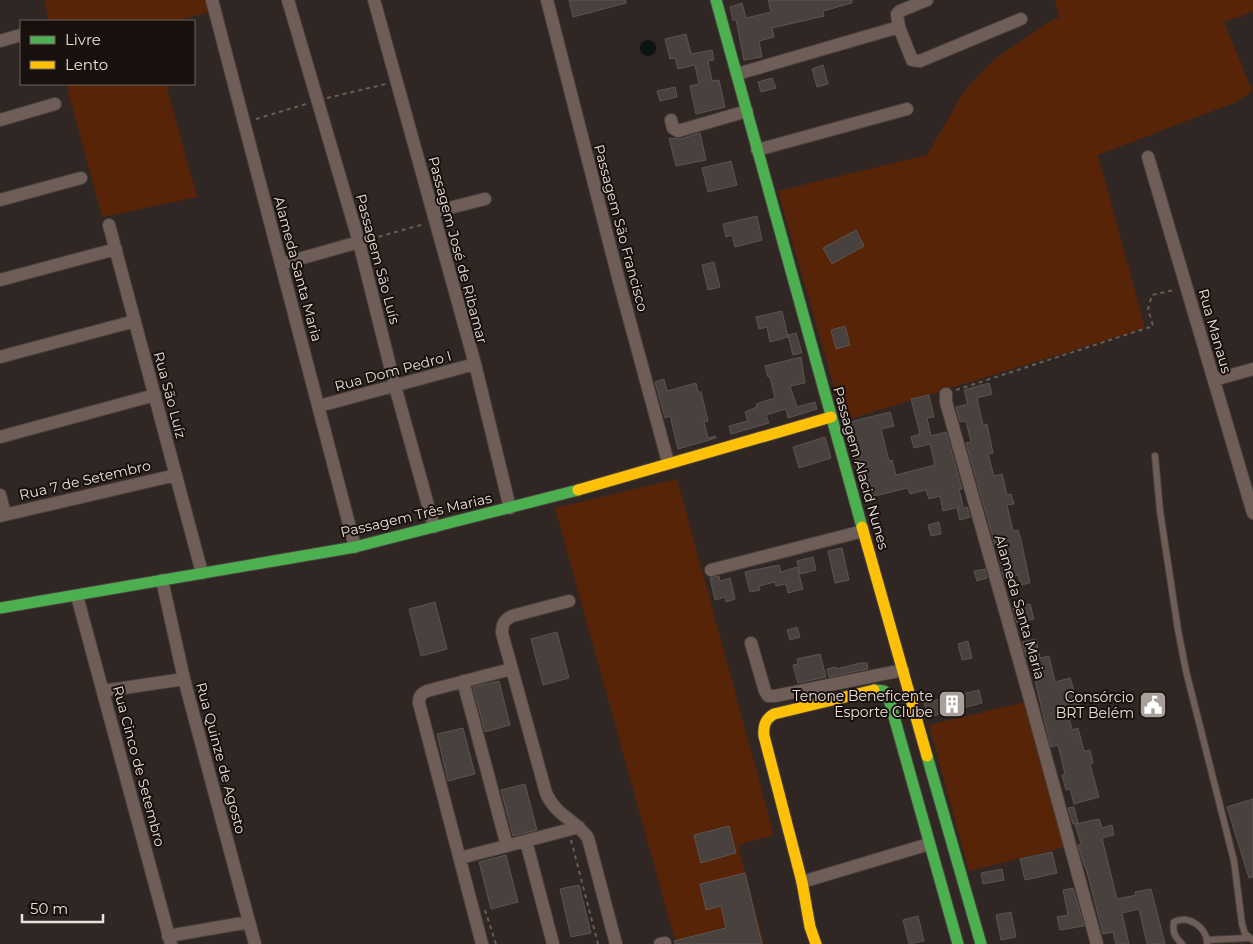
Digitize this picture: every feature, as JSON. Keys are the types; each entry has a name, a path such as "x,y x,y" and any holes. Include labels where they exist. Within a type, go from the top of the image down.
{"street":[{"name":"Alameda Santa Maria","path":"212,0 355,546"},
{"name":"Passagem São Luís","path":"288,0 359,242 395,386 434,527"},
{"name":"Passagem José de Ribamar","path":"374,0 474,364 510,508"},
{"name":"Passagem São Francisco","path":"547,0 620,286 668,462"},
{"path":"927,0 900,11 897,16 899,27 912,60 916,61 1021,19"},
{"name":"Passagem Alacid Nunes","path":"720,1 757,150 949,838 981,944"},
{"path":"737,74 899,27"},
{"path":"0,41 20,35"},
{"path":"0,120 56,104"},
{"path":"757,150 907,109"},
{"path":"672,120 673,128 678,131 747,111"},
{"name":"Rua Manaus","path":"1148,157 1253,514"},
{"path":"0,200 81,178"},
{"path":"434,216 485,200"},
{"name":"Rua São Luíz","path":"109,225 202,573"},
{"path":"281,264 359,242"},
{"path":"0,280 116,249"},
{"path":"0,357 135,321"},
{"name":"Rua Dom Pedro I","path":"319,406 474,364"},
{"path":"1214,380 1253,369"},
{"name":"Alameda Santa Maria","path":"946,394 946,402 1097,944"},
{"path":"0,438 155,395"},
{"name":"Passagem Três Marias","path":"0,608 355,546 510,508 831,417"},
{"name":"Rua 7 de Setembro","path":"2,515 176,475"},
{"path":"0,495 2,515"},
{"path":"711,570 863,531"},
{"name":"Rua Quinze de Agosto","path":"162,580 184,678 255,944"},
{"name":"Rua Cinco de Setembro","path":"77,596 170,940"},
{"path":"570,601 512,616 502,626 502,633 549,801 556,810 578,827 588,838 616,944"},
{"path":"751,643 768,696 903,670"},
{"path":"482,944 419,702 422,693 426,691 511,669"},
{"path":"103,691 184,678"},
{"path":"463,681 507,846"},
{"path":"816,944 810,927 802,882 764,736 764,722 767,717 774,714 876,689 884,691 889,699 958,944"},
{"path":"460,858 578,827"},
{"path":"802,882 949,838"},
{"path":"526,841 553,944"},
{"path":"170,940 249,922"}],"lane":[{"path":"1155,456 1160,511 1178,630 1186,670 1234,860 1245,934 1251,939"},
{"path":"1182,944 1174,935 1173,928 1174,922 1180,919 1187,919 1202,928 1206,933 1207,942 1251,939"}],"path":[{"path":"359,242 434,216"},
{"path":"946,394 1153,326 1148,309 1152,295 1169,292 1186,285"},
{"path":"566,836 570,839 598,944"}],"shaded area":[{"path":"44,0 210,0 213,11 180,20 49,20"},
{"path":"1055,0 1253,0 1253,12 1224,22 1252,91 1236,102 1098,155 1145,328 844,421 778,191 927,155 965,90 980,74 995,59 1059,17"},
{"path":"645,40 651,40 656,45 654,54 645,56 640,51 640,45"},
{"path":"66,85 166,85 197,197 102,217"},
{"path":"677,479 774,835 738,845 764,944 676,944 555,508"},
{"path":"1025,702 1065,847 969,871 929,725"}],"building":[{"path":"569,0 626,0 626,3 573,17"},
{"path":"768,0 852,0 852,3 823,11 824,16 772,28 774,37 759,41 762,57 744,60 736,20 733,20 730,7 742,3 746,18 771,12"},
{"path":"686,34 691,54 712,50 714,60 708,61 712,81 719,80 725,107 696,114 690,86 699,84 695,65 678,69 675,58 670,59 665,39"},
{"path":"823,65 828,84 817,87 812,69"},
{"path":"772,78 776,88 761,92 758,82"},
{"path":"675,87 677,97 660,101 657,91"},
{"path":"700,133 706,160 676,166 669,138 680,139"},
{"path":"731,161 737,185 708,192 702,168"},
{"path":"757,216 762,240 735,247 732,235 726,237 723,224"},
{"path":"856,230 864,246 832,264 823,248"},
{"path":"714,262 720,287 708,290 702,265"},
{"path":"782,311 788,337 770,342 767,327 759,329 756,317"},
{"path":"845,326 850,345 836,349 831,330"},
{"path":"796,333 802,353 793,355 788,335"},
{"path":"801,357 805,383 790,386 797,407 815,402 817,409 788,418 786,409 766,415 769,423 731,434 729,426 748,421 745,412 757,407 756,404 775,398 765,366"},
{"path":"664,379 667,391 696,383 698,392 701,392 708,421 704,422 708,438 715,436 716,438 678,449 670,416 665,418 655,382"},
{"path":"989,383 992,394 977,398 983,425 987,424 993,453 988,454 994,476 1002,474 1007,495 1011,494 1014,504 1007,505 1013,531 1018,530 1021,540 1030,583 1021,585 1018,575 1004,578 966,443 971,442 966,421 960,422 956,407 968,404 964,390"},
{"path":"929,395 934,417 927,418 931,436 946,432 962,489 959,489 963,506 943,511 940,496 929,499 926,490 910,494 908,488 870,497 866,480 863,480 858,463 856,464 846,423 890,412 894,426 881,429 889,461 892,460 896,475 935,465 930,444 914,448 911,437 920,434 911,399"},
{"path":"825,437 831,458 799,468 793,447"},
{"path":"967,507 970,517 960,520 957,509"},
{"path":"939,522 941,534 931,536 928,525"},
{"path":"842,548 849,580 835,583 828,551"},
{"path":"813,557 816,570 800,574 797,561"},
{"path":"779,565 781,572 797,567 803,589 788,593 786,584 776,586 775,582 759,586 760,590 750,592 745,572"},
{"path":"985,569 987,578 977,581 974,571"},
{"path":"719,576 720,581 730,578 735,599 726,602 725,597 715,600 710,578"},
{"path":"435,602 447,649 421,656 409,609"},
{"path":"1030,604 1034,619 1017,623 1013,608"},
{"path":"797,627 800,637 790,640 787,630"},
{"path":"557,632 569,678 543,685 531,639"},
{"path":"1036,639 1040,658 1049,656 1055,682 1070,678 1079,706 1067,709 1072,730 1078,728 1084,751 1090,750 1093,763 1090,764 1099,797 1074,804 1070,789 1066,790 1062,775 1065,774 1058,745 1051,747 1029,656 1026,656 1022,642"},
{"path":"968,641 972,658 962,660 958,644"},
{"path":"820,654 826,677 798,683 793,665 798,664 797,659"},
{"path":"867,663 868,669 829,677 827,669 836,667 836,669"},
{"path":"499,681 510,725 485,732 473,687"},
{"name":"Tenone Beneficente Esporte Clube","path":"979,690 982,703 928,717 924,703"},
{"path":"463,728 475,774 448,781 437,734"},
{"path":"525,784 537,830 513,836 501,790"},
{"path":"1253,799 1253,877 1249,878 1227,807"},
{"path":"1074,807 1078,823 1073,824 1068,808"},
{"path":"1099,819 1102,828 1112,825 1114,835 1102,838 1117,899 1136,895 1135,892 1151,889 1165,944 1147,944 1139,909 1122,913 1129,944 1116,944 1113,932 1103,934 1078,845 1081,844 1075,824"},
{"path":"729,826 736,853 701,863 694,835"},
{"path":"1052,852 1057,873 1025,880 1020,859"},
{"path":"506,855 518,902 491,909 479,862"},
{"path":"1002,869 1004,880 983,884 981,873"},
{"path":"745,873 762,944 675,944 674,941 726,928 721,906 706,910 700,884"},
{"path":"579,885 591,933 571,937 560,889"},
{"path":"1073,888 1084,926 1060,930 1057,917 1068,915 1063,890"},
{"path":"1011,912 1016,937 1001,940 996,915"},
{"path":"918,916 924,941 909,944 903,920"}],"traffic: fast":[{"path":"716,0 862,527"},
{"path":"0,608 355,547 578,490"},
{"path":"874,690 884,691 889,699 958,944"},
{"path":"927,756 981,944"}],"traffic: slow":[{"path":"578,490 831,417"},
{"path":"862,527 927,756"},
{"path":"816,944 810,927 802,882 764,736 764,726 768,718 774,714 874,690"}],"place":[{"name":"Tenone Beneficente Esporte Clube","path":"952,704"},
{"name":"Consórcio BRT Belém","path":"1153,705"}]}
